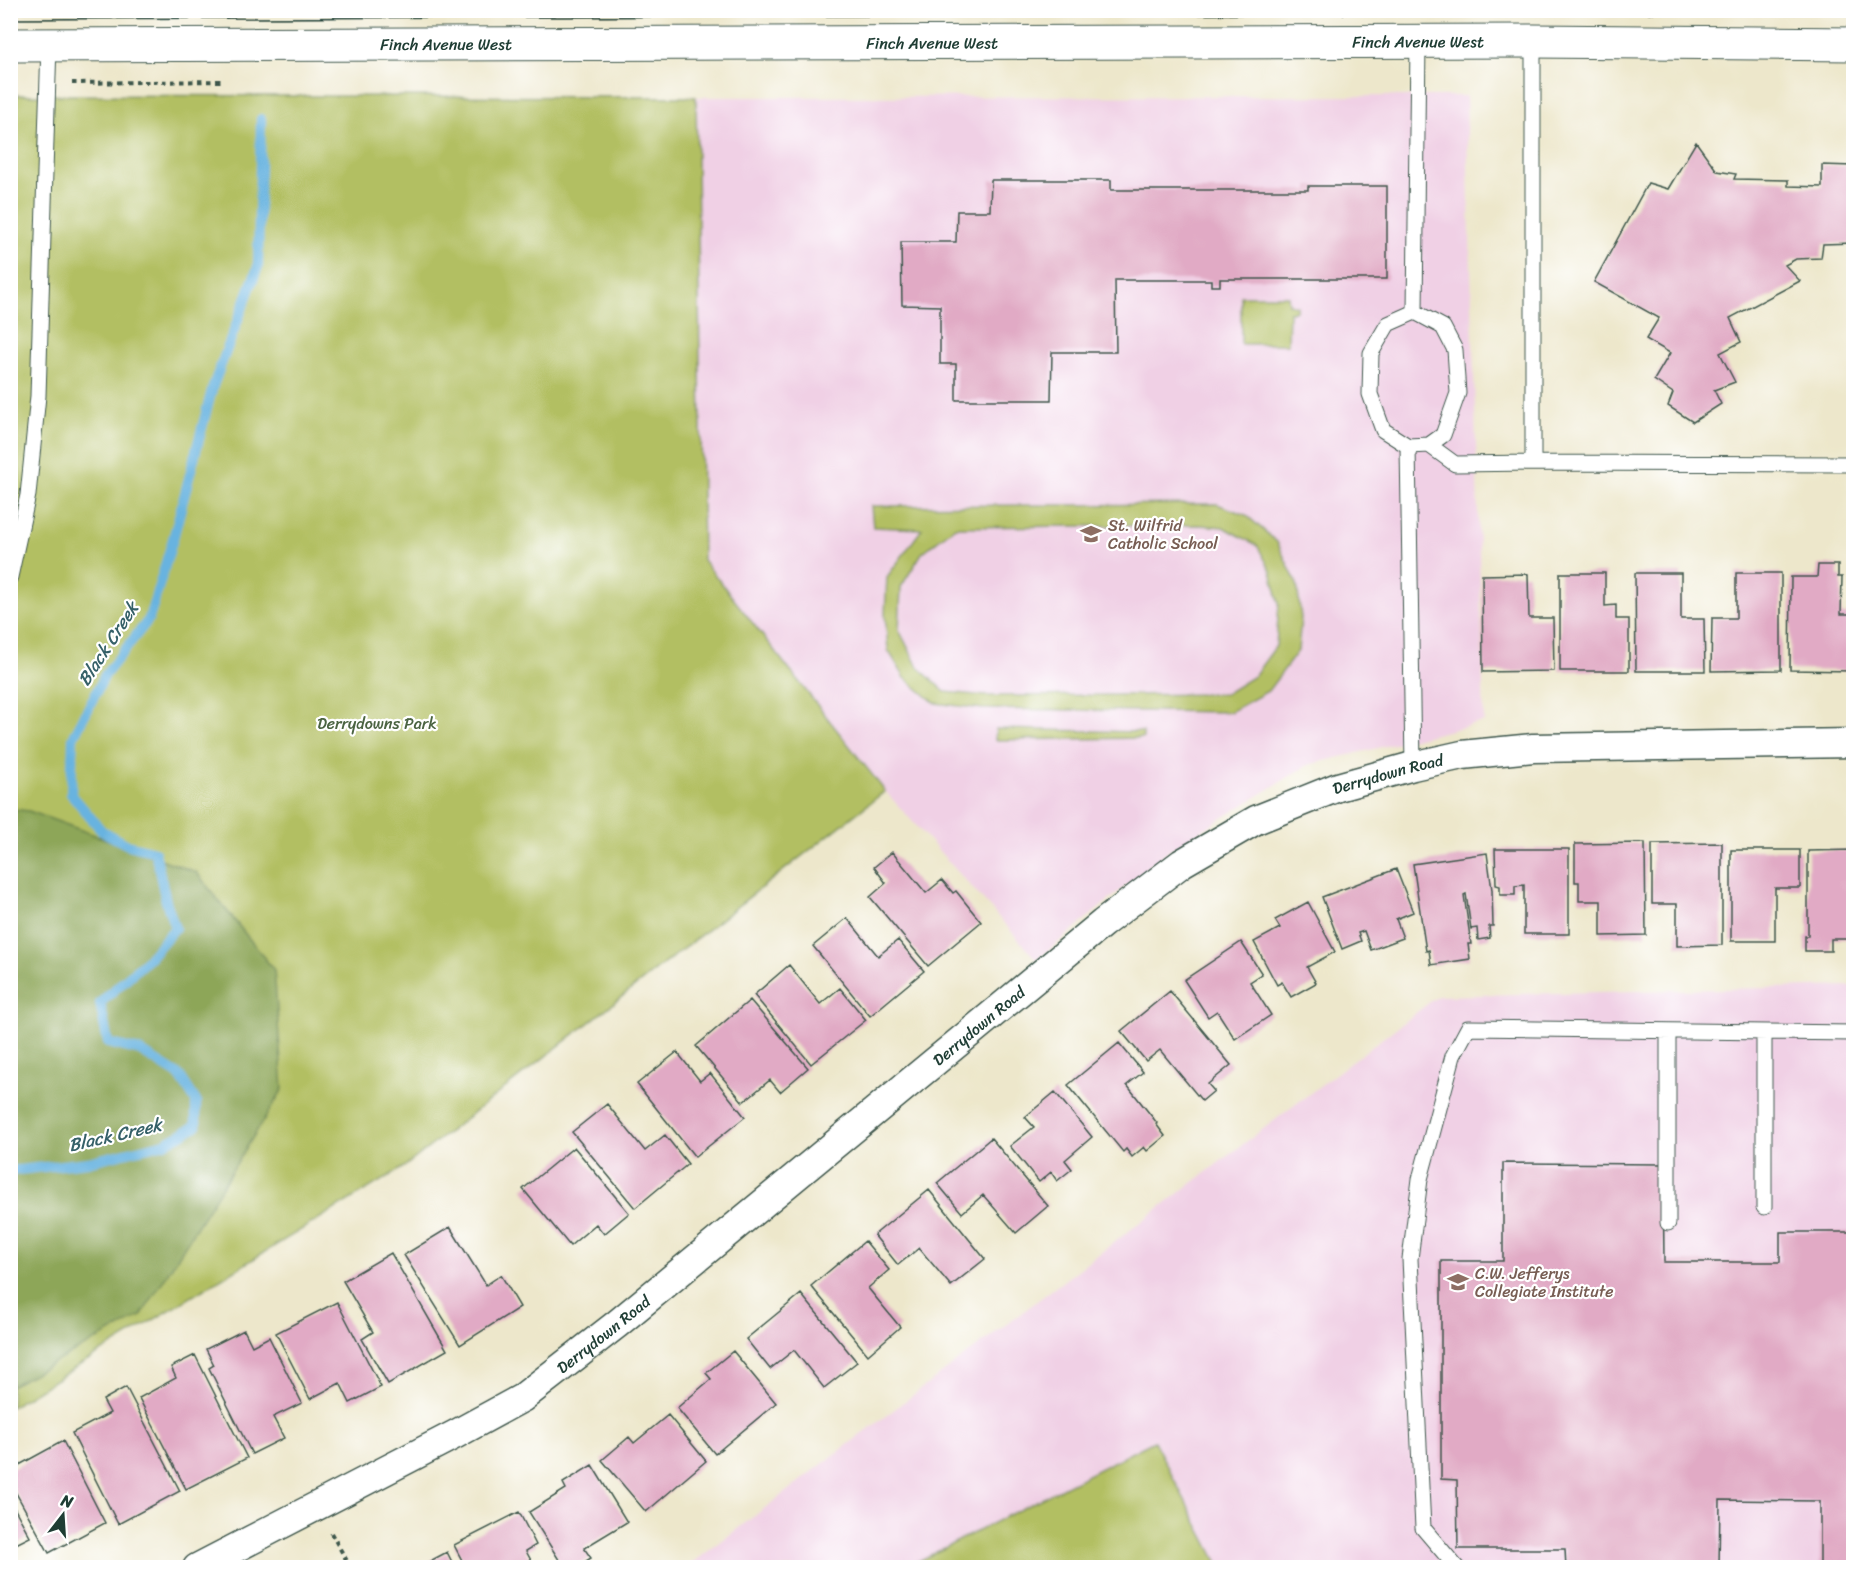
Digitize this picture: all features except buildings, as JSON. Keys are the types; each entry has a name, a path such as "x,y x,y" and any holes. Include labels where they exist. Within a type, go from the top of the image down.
{"main road":[{"name":"Finch Avenue West","path":"10,45 1533,40 1854,44"}],"street":[{"name":"Derrydown Road","path":"196,1568 522,1398 617,1324 1103,923 1182,862 1256,820 1338,787 1462,755 1533,748 1854,743"}],"lane":[{"path":"1533,40 1533,463"},
{"path":"1415,312 1418,41"},
{"path":"10,577 28,495 38,396 49,44"},
{"path":"1415,312 1443,327 1455,350 1458,393 1443,435 1429,445 1408,446 1383,430 1370,394 1371,353 1388,324 1415,312"},
{"path":"1429,445 1455,464 1854,464"},
{"path":"1408,446 1413,766"},
{"path":"1456,1568 1423,1528 1410,1259 1420,1179 1453,1056 1468,1028 1854,1033"},
{"path":"1668,1031 1668,1223"},
{"path":"1764,1032 1764,1207"}],"path":[{"path":"316,1506 351,1568"}],"shaded area":[{"name":"St. Wilfrid Catholic School","path":"1466,96 1484,722 1308,765 1164,854 1037,960 885,791 703,560 696,97"},
{"name":"C.W. Jefferys Collegiate Institute","path":"1853,986 1853,1567 686,1568 1438,996"}],"green space":[{"name":"Derrydowns Park","path":"11,95 696,97 703,560 885,791 404,1167 11,1407"},
{"path":"1241,296 1288,296 1289,304 1297,306 1296,311 1289,312 1288,344 1241,344"},
{"path":"1217,504 1246,515 1277,542 1297,584 1301,618 1298,651 1268,691 1230,712 983,709 935,703 905,678 888,650 885,614 887,577 922,529 873,527 871,506","holes":["1200,525 1223,527 1257,545 1271,571 1279,603 1276,646 1254,676 1225,694 987,696 945,692 918,667 899,630 901,587 922,553 955,527"]},
{"path":"996,729 1143,732 1143,738 995,740"},
{"path":"11,809 29,811 196,872 274,970 283,1089 141,1316 11,1386"},
{"path":"1154,1441 1220,1567 907,1567"}],"waterway":[{"name":"Black Creek","path":"10,1171 88,1162 165,1143 196,1126 196,1101 180,1076 140,1051 108,1043 100,1003 150,957 175,928 166,901 155,852 128,845 102,831 71,794 73,738 105,675 149,619 173,539 213,386 258,267 261,119"}],"tram line":[{"path":"10,19 1854,12"}],"place":[{"name":"St. Wilfrid Catholic School","path":"1091,534"},
{"name":"C.W. Jefferys Collegiate Institute","path":"1458,1282"}]}
